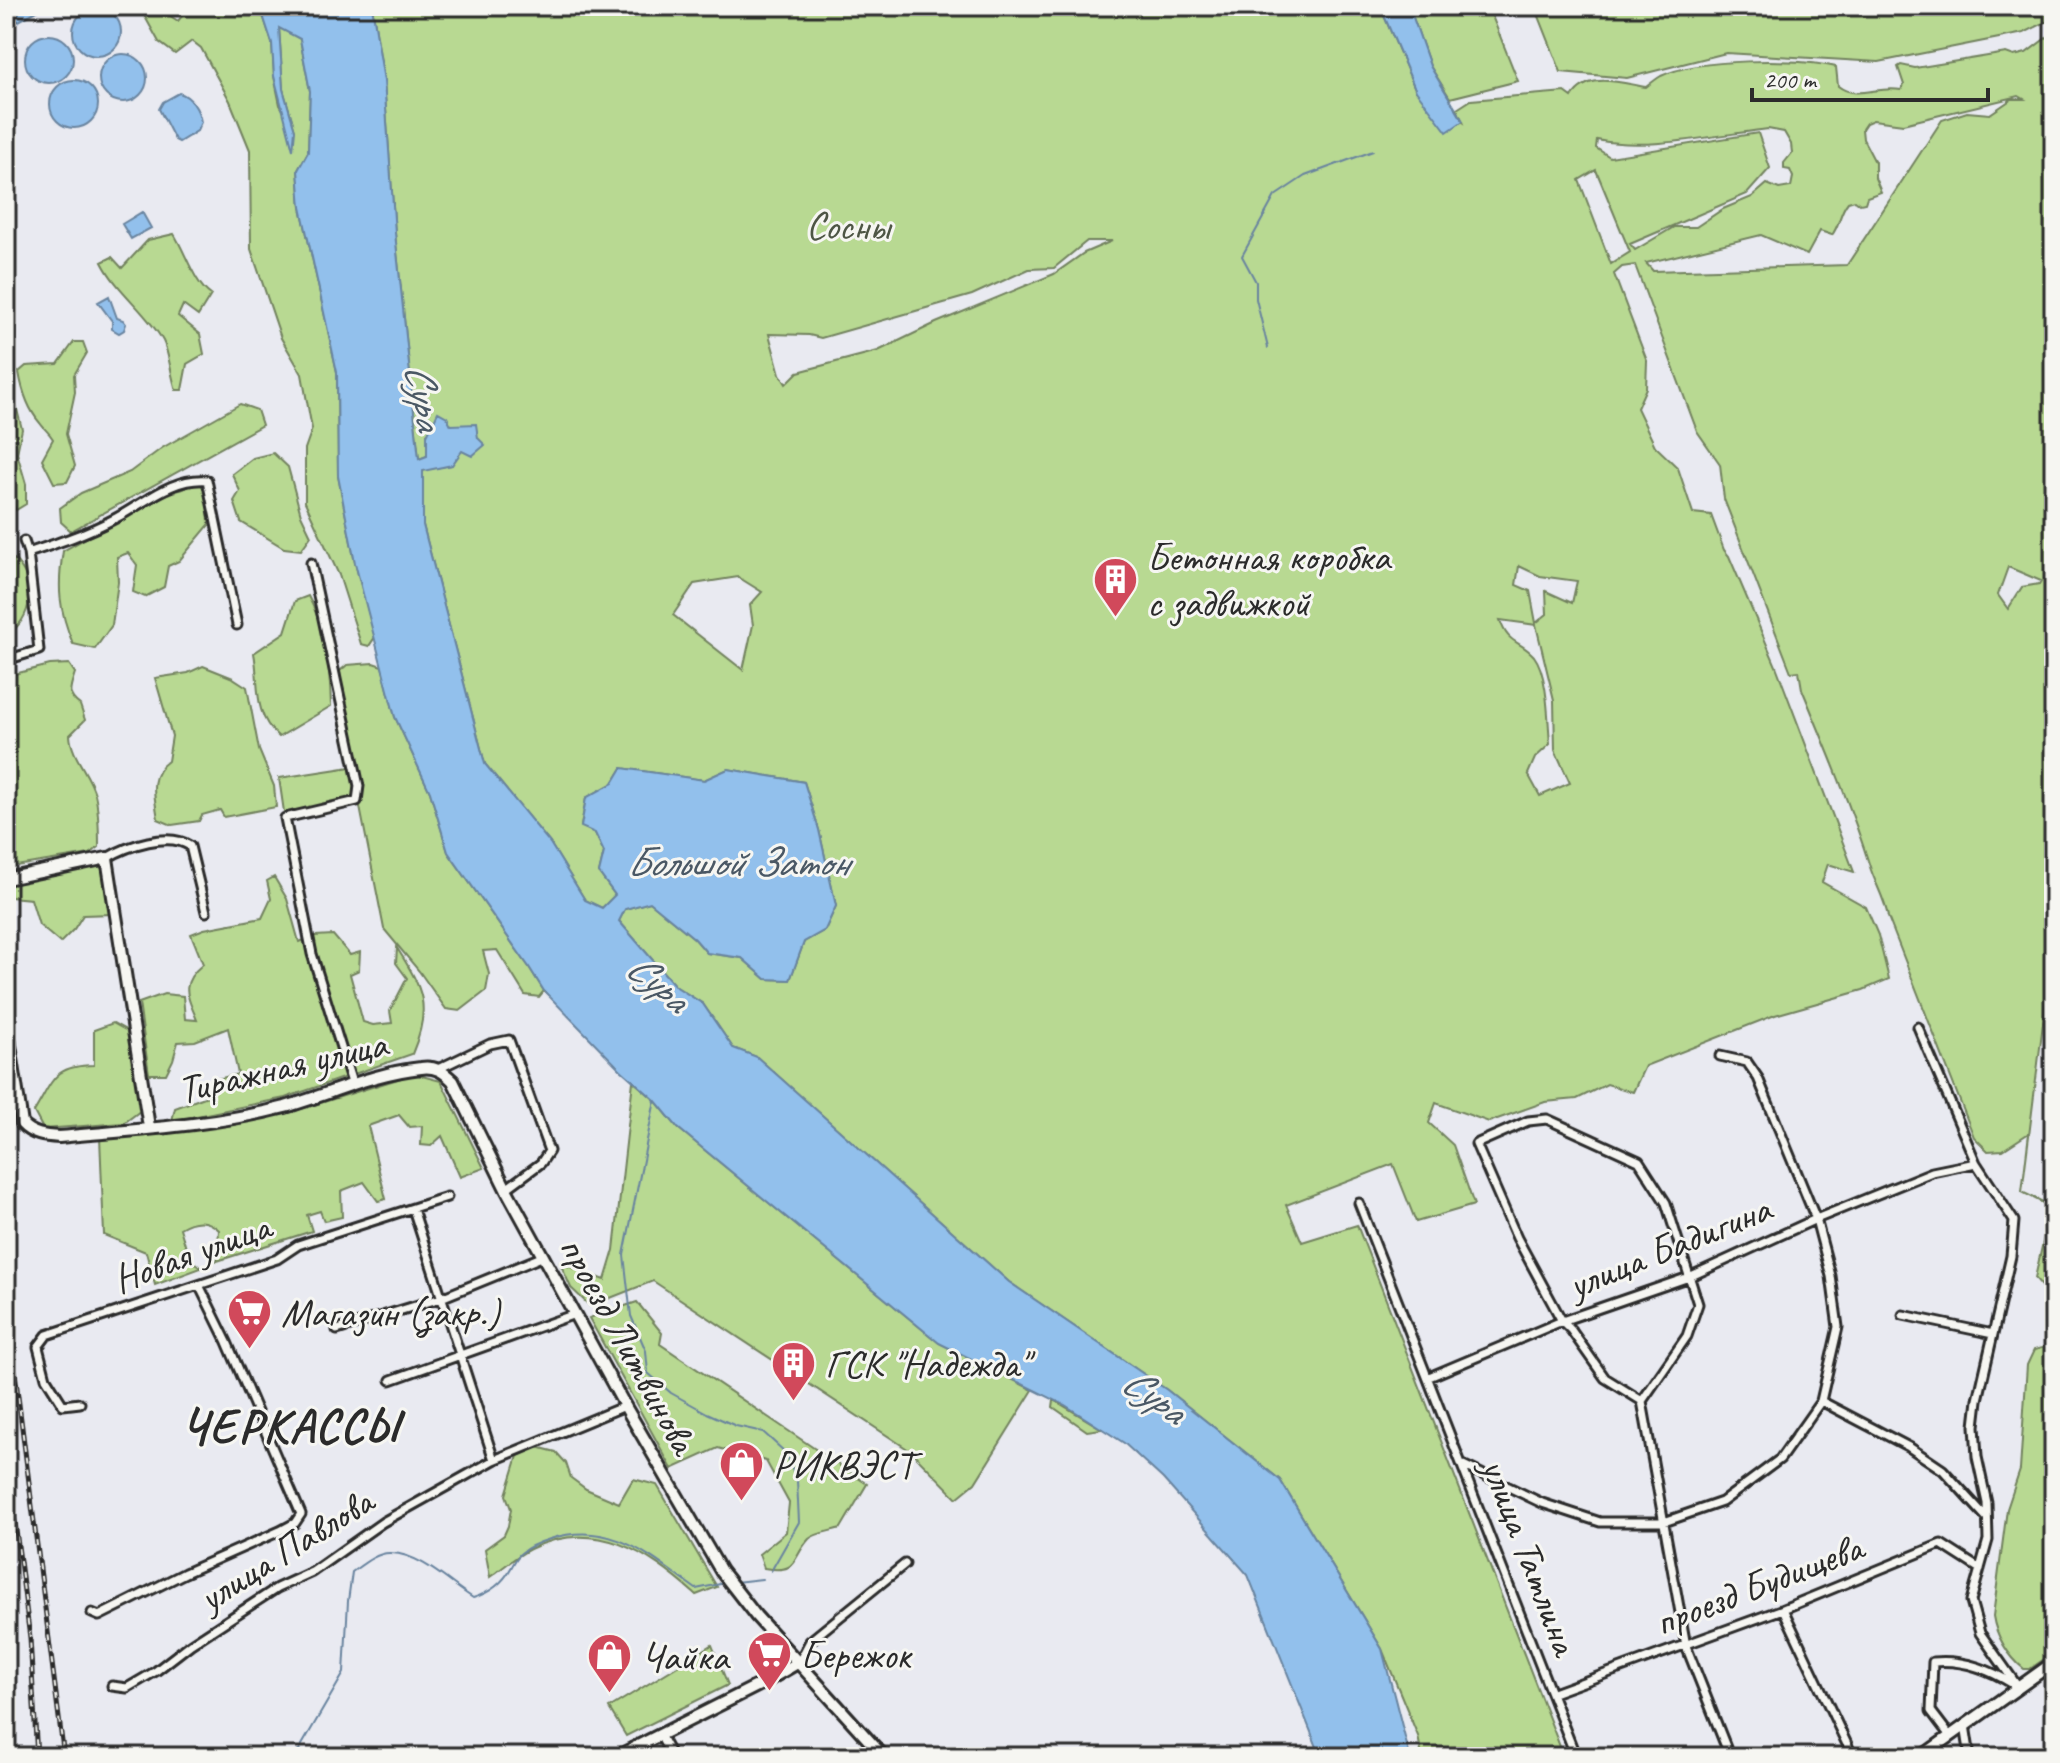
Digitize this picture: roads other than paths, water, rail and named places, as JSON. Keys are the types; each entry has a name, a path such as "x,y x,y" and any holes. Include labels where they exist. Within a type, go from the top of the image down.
{"main road":[{"path":"6,879 107,858 149,1127"},
{"name":"Тиражная улица","path":"6,1019 22,1124 27,1130 41,1135 59,1137 223,1119 284,1107 352,1083 399,1071 438,1069 453,1081"},
{"name":"проезд Литвинова","path":"453,1081 506,1189 625,1406 721,1571 884,1757"},
{"path":"616,1757 799,1662"},
{"path":"1921,1757 2054,1662"}],"street":[{"path":"28,553 116,518 163,489 197,479 207,480 237,625"},
{"path":"6,660 39,650 24,541"},
{"path":"311,563 359,786 357,801 285,818 312,954 352,1083"},
{"path":"107,858 134,846 174,839 190,846 206,912"},
{"path":"1918,1027 1976,1163 2014,1221 2011,1256 1978,1400 1975,1426 1977,1457 1987,1503 1988,1540 1971,1601 1980,1633 2018,1687"},
{"path":"438,1069 490,1044 509,1040 549,1151 541,1163 506,1189"},
{"path":"1463,1465 1542,1503 1600,1522 1664,1522 1722,1502 1780,1459 1821,1401 1838,1327 1831,1276 1816,1219 1758,1078 1747,1062 1720,1056"},
{"path":"1642,1401 1605,1378 1562,1321 1517,1238 1476,1144 1528,1121 1547,1119 1639,1161 1666,1203 1698,1304 1687,1336 1642,1401 1686,1646 1730,1757"},
{"name":"улица Бадигина","path":"1429,1377 1562,1321 1689,1277 1816,1219 1932,1172 1976,1163"},
{"name":"Новая улица","path":"80,1403 63,1405 46,1378 38,1347 47,1335 277,1259 298,1245 447,1197"},
{"name":"улица Татлина","path":"1359,1203 1576,1757"},
{"path":"413,1209 494,1460"},
{"path":"337,1330 441,1298 544,1256"},
{"path":"92,1613 99,1616 280,1531 295,1523 301,1514 233,1355 199,1285"},
{"path":"391,1380 575,1314"},
{"path":"1903,1315 1993,1334"},
{"path":"1821,1401 1909,1447 1943,1470 1988,1519"},
{"name":"улица Павлова","path":"112,1686 127,1688 156,1671 277,1588 312,1572 383,1522 494,1460 625,1406"},
{"name":"проезд Будищева","path":"1553,1693 1783,1609 1941,1544 1980,1569"},
{"path":"799,1662 810,1641 905,1564"},
{"path":"1783,1609 1853,1757"},
{"path":"1950,1736 1931,1711 1933,1662 1955,1660 2001,1676 2018,1687"},
{"path":"1965,1725 1971,1755"},
{"path":"660,1735 672,1757"},
{"path":"2045,1757 2054,1751"}],"water":[{"path":"6,6 46,6 6,28"},
{"path":"260,6 372,6 384,81 395,233 419,459 427,456 427,435 438,412 447,417 451,425 476,424 478,438 485,445 472,456 462,451 452,465 423,471 423,525 485,764 550,843 585,900 602,908 615,895 599,873 604,852 595,833 581,827 586,798 613,783 622,768 704,780 728,769 804,782 819,830 836,906 825,930 804,942 790,980 766,979 742,958 707,953 695,939 650,902 625,909 619,921 675,986 703,1004 733,1048 757,1057 1009,1282 1167,1390 1280,1480 1382,1649 1410,1757 1321,1757 1248,1575 1163,1479 1124,1443 1065,1405 939,1343 678,1128 655,1100 621,1070 544,991 448,852 430,792 395,717 355,563 338,476 337,372 301,207 298,170 308,152 310,91 300,39 279,28 283,89 295,130 293,150 274,76 272,43"},
{"path":"1380,6 1409,6 1430,66 1463,121 1447,132 1416,91"},
{"path":"97,8 114,15 121,32 114,49 97,56 80,49 73,32 80,15"},
{"path":"49,35 66,42 73,59 66,76 49,83 32,76 25,59 32,42"},
{"path":"123,54 140,61 147,78 140,95 123,102 106,95 99,78 106,61"},
{"path":"74,80 91,87 98,104 91,121 74,128 57,121 50,104 57,87"},
{"path":"179,93 194,104 201,122 197,131 179,142 159,109 163,102"},
{"path":"142,212 151,228 131,239 122,224"},
{"path":"109,296 117,318 126,324 119,333 112,329 112,321 98,302"}],"waterway":[{"path":"1268,348 1256,299 1256,282 1242,256 1275,196 1305,176 1373,151"},
{"path":"655,1100 624,1255 631,1316 646,1351 648,1373 671,1393 707,1413 736,1426 763,1432 786,1453 797,1481 799,1522 771,1571"},
{"path":"295,1757 344,1673 352,1572 375,1556 391,1553 413,1558 473,1598 500,1583 520,1554 531,1546 572,1534 592,1534 629,1544 696,1589 725,1583"},
{"path":"735,1582 762,1579"}],"railway":[{"path":"6,1302 64,1757"},
{"path":"6,1453 30,1638 37,1757"}],"place":[{"name":"Бетонная коробка с задвижкой","path":"1116,618"},
{"name":"Магазин (закр.)","path":"250,1351"},
{"name":"ГСК \"Надежда\"","path":"794,1402"},
{"name":"РИКВЭСТ","path":"742,1503"},
{"name":"Бережок","path":"769,1693"},
{"name":"Чайка","path":"610,1695"}],"district":[{"name":"ЧЕРКАССЫ","path":"290,1425"}],"park label":[{"name":"Сосны","path":"848,225"}],"water label":[{"name":"Сура","path":"426,396"},
{"name":"Большой Затон","path":"737,861"},
{"name":"Сура","path":"659,981"},
{"name":"Сура","path":"1155,1394"}]}
